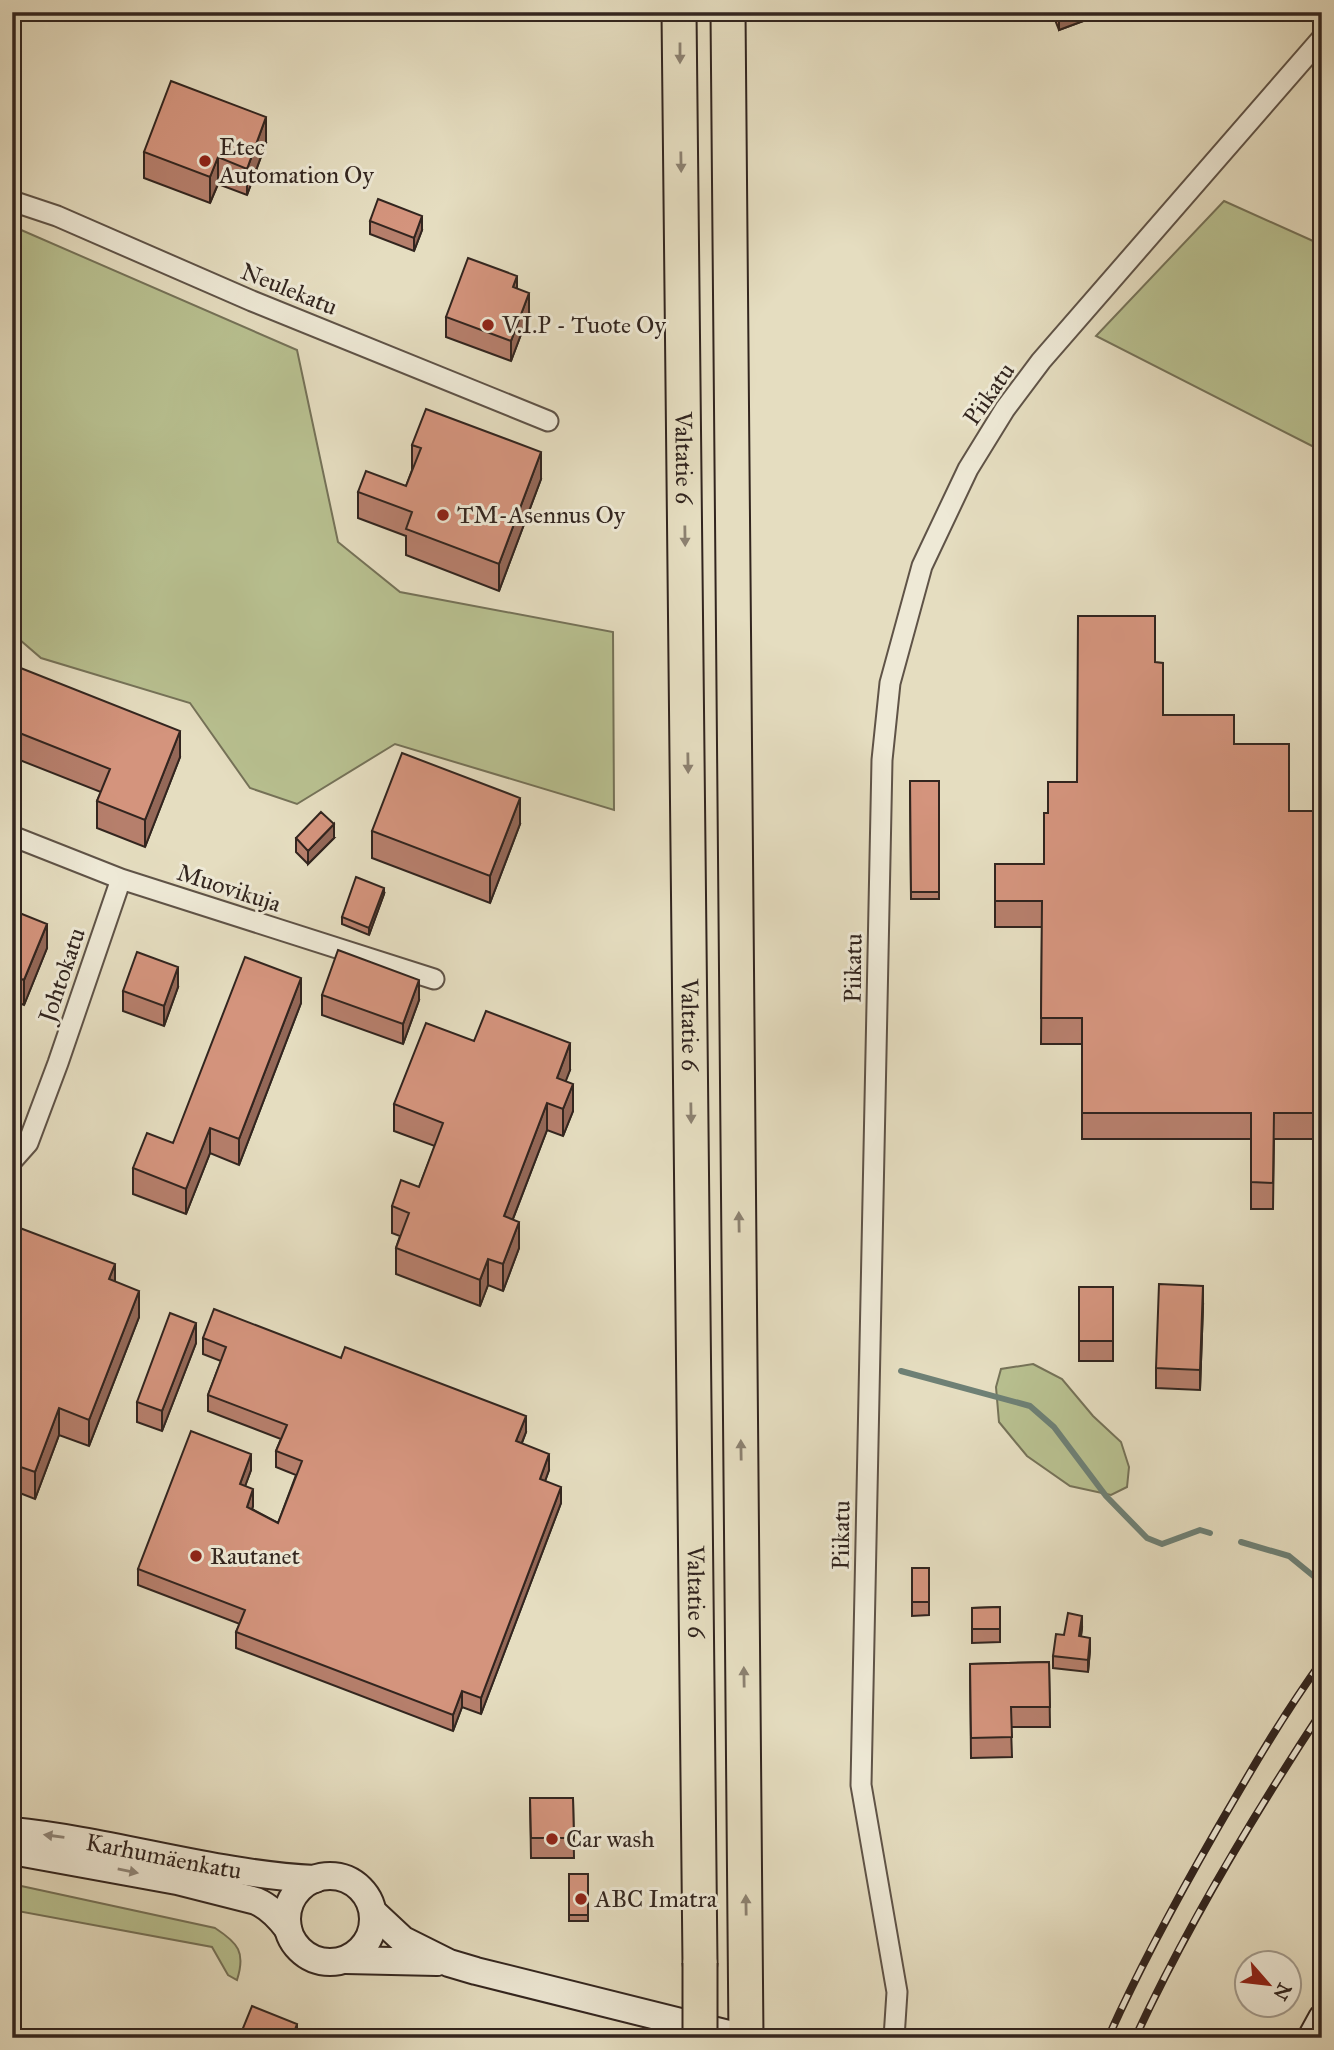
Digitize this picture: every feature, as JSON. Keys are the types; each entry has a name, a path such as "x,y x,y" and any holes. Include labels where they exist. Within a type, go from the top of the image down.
{"highway":[{"name":"Valtatie 6","path":"679,12 700,2038"},
{"name":"Valtatie 6","path":"728,12 746,2038"}],"street":[{"name":"Piikatu","path":"894,2038 897,1992 890,1938 860,1785 882,760 890,683 922,566 968,469 1005,409 1068,330 1322,38"},
{"name":"Neulekatu","path":"12,201 57,216 252,301 548,421"},
{"name":"Muovikuja","path":"12,836 121,879 435,979"},
{"name":"Johtokatu","path":"12,1161 28,1143 121,879"},
{"name":"Karhumäenkatu","path":"12,1831 141,1851 266,1876 314,1879"},
{"name":"Karhumäenkatu","path":"12,1851 139,1873 256,1901 279,1917 288,1929"},
{"path":"346,1960 365,1946 374,1924 367,1896 358,1886 346,1879 332,1876 314,1879 301,1887 292,1899 287,1913 288,1929 300,1951 314,1960 331,1963 346,1960 449,1963"},
{"path":"373,1912 403,1940 449,1963 746,2038"},
{"path":"1311,2038 1322,2018"}],"green space":[{"path":"1224,201 1322,245 1322,451 1096,336"},
{"path":"12,226 297,350 338,542 400,592 613,632 614,810 395,744 297,804 250,788 190,703 41,658 12,633"},
{"path":"1033,1364 1062,1379 1093,1416 1121,1442 1129,1467 1127,1487 1111,1495 1070,1486 1027,1456 999,1422 996,1387 1001,1369"},
{"path":"12,1884 215,1928 238,1949 241,1962 237,1980 228,1975 212,1947 12,1910"}],"building":[{"path":"1057,12 1071,12 1059,17"},
{"path":"171,81 266,117 247,169 218,157 210,177 144,152"},
{"path":"378,199 422,216 414,238 370,221"},
{"name":"V.I.P - Tuote Oy","path":"468,258 517,276 513,287 529,293 511,341 446,317"},
{"name":"TM-Asennus Oy","path":"426,409 541,452 499,564 406,529 412,512 358,492 366,471 406,486 421,448 412,445"},
{"path":"1078,616 1155,616 1155,662 1163,663 1163,715 1234,715 1234,744 1289,744 1289,811 1322,811 1322,1113 1274,1113 1273,1183 1251,1182 1251,1113 1082,1113 1082,1018 1041,1018 1042,901 995,901 995,864 1044,864 1044,813 1048,813 1048,782 1077,782"},
{"path":"13,665 180,731 145,820 97,801 110,769 12,730"},
{"path":"402,753 520,798 490,876 372,831"},
{"path":"910,781 939,781 939,892 911,892"},
{"path":"321,812 334,824 308,851 296,838"},
{"path":"356,877 384,888 369,928 342,917"},
{"path":"12,910 47,924 24,980 12,976"},
{"path":"338,950 419,980 403,1024 322,995"},
{"path":"137,952 178,967 164,1006 123,991"},
{"path":"245,957 301,978 239,1139 210,1128 186,1189 133,1168 147,1133 173,1143"},
{"path":"486,1011 570,1043 557,1078 573,1084 563,1109 547,1103 504,1216 519,1222 503,1264 488,1259 480,1280 396,1248 409,1213 392,1206 401,1180 419,1187 443,1123 394,1104 426,1023 474,1041"},
{"path":"12,1225 115,1264 109,1279 139,1291 89,1420 59,1408 35,1472 12,1464"},
{"path":"1159,1284 1203,1286 1200,1370 1156,1368"},
{"path":"1079,1287 1113,1287 1113,1341 1079,1341"},
{"path":"214,1309 341,1358 345,1347 526,1416 516,1441 549,1454 540,1479 561,1487 481,1698 462,1691 453,1715 236,1632 245,1610 138,1569 191,1431 251,1454 240,1484 253,1489 247,1507 278,1523 302,1461 276,1451 287,1425 208,1395 226,1347 203,1338"},
{"path":"170,1313 196,1323 162,1411 137,1402"},
{"path":"912,1568 929,1568 929,1602 912,1602"},
{"path":"1000,1607 1000,1629 972,1629 972,1608"},
{"path":"1068,1613 1082,1616 1079,1636 1090,1638 1088,1660 1053,1656 1056,1634 1064,1635"},
{"path":"1049,1662 1050,1707 1011,1707 1012,1737 971,1738 970,1664"},
{"path":"530,1798 573,1798 574,1838 531,1838"},
{"path":"569,1874 588,1874 588,1915 569,1915"},
{"path":"252,2006 297,2024 292,2038 239,2038"}],"waterway":[{"path":"901,1371 1030,1406 1054,1427 1106,1496 1147,1538 1162,1544 1200,1530 1210,1533"},
{"path":"1241,1542 1289,1556 1322,1583"}],"railway":[{"path":"1108,2038 1146,1958 1202,1855 1267,1744 1322,1661"},
{"path":"1135,2038 1222,1871 1322,1711"}],"place":[{"name":"Etec Automation Oy","path":"205,161"},
{"name":"V.I.P - Tuote Oy","path":"488,325"},
{"name":"TM-Asennus Oy","path":"443,515"},
{"name":"Rautanet","path":"196,1556"},
{"name":"Car wash","path":"552,1839"},
{"name":"ABC Imatra","path":"581,1899"}]}
